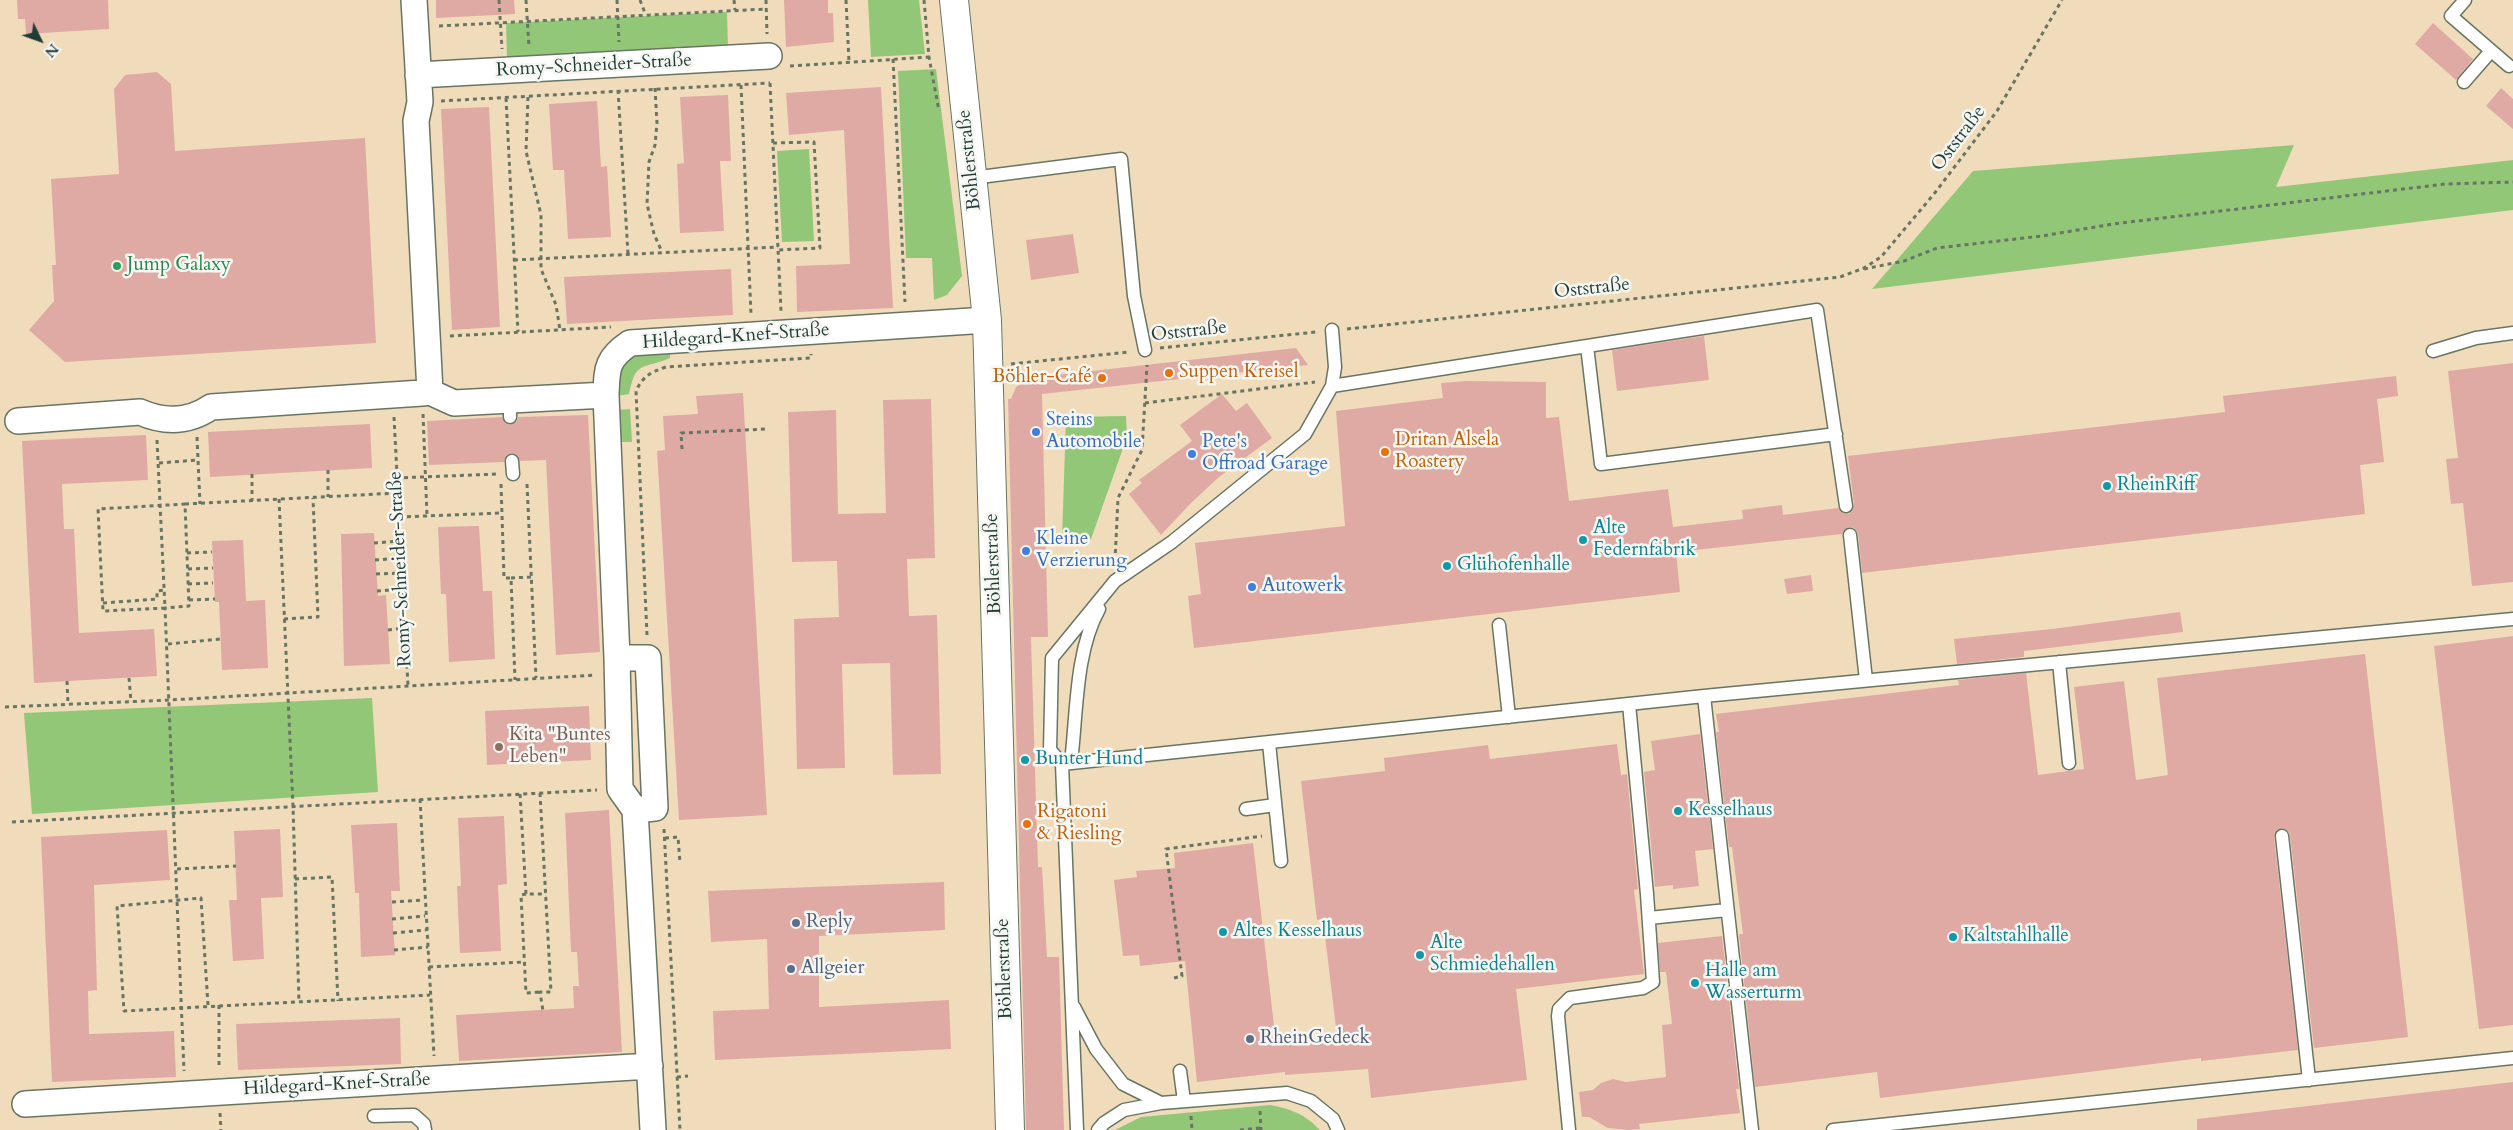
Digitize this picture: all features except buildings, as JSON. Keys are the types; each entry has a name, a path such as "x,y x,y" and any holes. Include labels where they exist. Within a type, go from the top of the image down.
{"street":[{"path":"414,0 420,102 416,121 427,337 426,392"},
{"name":"Böhlerstraße","path":"954,0 987,320 1010,1130"},
{"name":"Romy-Schneider-Straße","path":"418,76 621,64 769,62"},
{"name":"Hildegard-Knef-Straße","path":"620,789 618,674 606,395 607,367 616,353 630,343 987,320"},
{"path":"18,421 140,412 156,420 196,417 211,407 426,392 454,403 510,409 606,395"},
{"path":"618,674 648,658 645,809 653,1130"},
{"path":"620,789 645,809"},
{"name":"Hildegard-Knef-Straße","path":"25,1104 650,1066"}],"lane":[{"path":"2465,0 2451,16 2509,66"},
{"path":"2464,82 2491,51"},
{"path":"972,178 1121,159 1134,296 1145,350"},
{"path":"1332,386 1817,310 1846,506"},
{"path":"1332,330 1335,367 1332,386 1304,434 1172,542 1115,581 1052,658 1050,750 1066,763 1704,696 2513,619"},
{"path":"2433,351 2476,338 2513,333"},
{"path":"1587,346 1601,464 1836,434"},
{"path":"1850,535 1866,680"},
{"path":"1076,1130 1066,763 1083,656 1090,626 1115,581"},
{"path":"1499,625 1509,717"},
{"path":"2059,662 2069,763"},
{"path":"1704,696 1752,1130"},
{"path":"1569,1130 1558,1016 1559,1009 1570,998 1650,986 1653,982 1629,704"},
{"path":"1269,743 1281,861"},
{"path":"1246,809 1275,805"},
{"path":"2282,836 2309,1080"},
{"path":"1648,918 1728,910"},
{"path":"1071,1000 1081,1024 1096,1049 1123,1084 1161,1103"},
{"path":"1833,1130 2513,1058"},
{"path":"1180,1071 1184,1101"},
{"path":"1098,1130 1104,1123 1124,1110 1161,1103 1287,1092 1311,1101 1333,1119 1338,1130"},
{"path":"374,1116 414,1115 424,1124 425,1130"}],"path":[{"path":"499,0 518,332"},
{"path":"526,0 529,51"},
{"path":"617,0 622,84 618,92 628,254"},
{"path":"640,0 645,14"},
{"path":"734,0 735,10"},
{"path":"766,0 782,334"},
{"path":"846,0 849,62"},
{"name":"Oststraße","path":"988,366 1830,278 1856,270 1881,257 1934,194 1997,111 2062,0"},
{"path":"416,27 766,9"},
{"path":"769,62 849,62 960,55"},
{"path":"893,59 906,326"},
{"path":"652,63 657,123 655,146 649,162 647,204 654,234 662,252"},
{"path":"420,102 506,99 770,83"},
{"path":"741,85 752,335"},
{"path":"528,97 525,132 526,151 541,215 539,259 544,281 556,305 560,330"},
{"path":"514,260 748,248 820,248 814,142 773,143"},
{"path":"1856,270 1904,261 1937,248 2445,184 2513,182"},
{"path":"427,337 614,327"},
{"path":"648,658 636,391 642,379 651,372 666,367 811,358 810,332"},
{"path":"1115,581 1118,498 1142,450 1147,364 1145,350"},
{"path":"1145,403 1311,381 1332,386"},
{"path":"426,392 427,516"},
{"name":"Romy-Schneider-Straße","path":"5,707 170,700 408,686 393,395"},
{"path":"196,417 200,504"},
{"path":"156,420 168,644 177,869 180,1007 185,1094"},
{"path":"682,449 681,433 767,429"},
{"path":"159,463 198,460"},
{"path":"328,470 328,497"},
{"path":"508,470 502,513 504,578 531,577"},
{"path":"396,478 508,470 526,473 536,678"},
{"path":"252,474 252,501"},
{"path":"185,504 189,606 103,611 98,509 185,504 200,504 279,499 313,498 397,493"},
{"path":"284,619 318,617 313,498"},
{"path":"279,499 296,879 299,1002"},
{"path":"398,517 502,513"},
{"path":"374,543 400,541"},
{"path":"187,553 212,552"},
{"path":"375,560 401,558"},
{"path":"188,569 213,568"},
{"path":"376,574 402,573"},
{"path":"511,578 515,680"},
{"path":"188,584 213,583"},
{"path":"377,591 402,589"},
{"path":"103,603 157,599 157,591 165,590"},
{"path":"189,600 215,599"},
{"path":"388,630 404,628"},
{"path":"168,644 221,639"},
{"path":"408,686 618,674"},
{"path":"129,678 131,702"},
{"path":"67,681 68,704"},
{"path":"12,822 620,789"},
{"path":"540,793 546,894 551,992 526,993 521,895 546,894"},
{"path":"520,794 526,894"},
{"path":"420,799 435,1079"},
{"path":"645,809 664,826 680,1130"},
{"path":"1174,978 1182,976 1166,849 1278,834"},
{"path":"665,838 678,837 680,863"},
{"path":"177,869 236,866"},
{"path":"296,879 332,877 338,1001"},
{"path":"208,1006 202,898 118,906 124,1011 430,995"},
{"path":"392,902 424,900"},
{"path":"392,919 425,916"},
{"path":"394,933 426,930"},
{"path":"394,950 428,947"},
{"path":"429,967 524,962"},
{"path":"540,992 542,1011"},
{"path":"219,1005 219,1092"},
{"path":"678,1077 688,1076"},
{"path":"1240,1130 1261,1128"}],"green space":[{"path":"868,0 919,0 925,54 871,57"},
{"path":"727,12 728,48 507,59 506,23"},
{"path":"936,69 962,276 947,295 934,300 932,258 906,258 898,71"},
{"path":"2294,145 2276,187 2513,160 2513,210 1872,289 1973,171"},
{"path":"809,149 814,241 782,242 777,151"},
{"path":"670,346 670,358 642,367 635,375 629,394 617,396 618,382 625,364 647,351"},
{"path":"630,409 632,442 618,442 616,410"},
{"path":"1126,416 1127,437 1091,539 1062,539 1066,417"},
{"path":"372,698 378,792 32,814 24,713"},
{"path":"1270,1105 1297,1113 1309,1120 1320,1130 1115,1130 1141,1117"}],"place":[{"name":"Jump Galaxy","path":"117,266"},
{"name":"Suppen Kreisel","path":"1169,373"},
{"name":"Böhler-Café","path":"1102,378"},
{"name":"Steins Automobile","path":"1036,432"},
{"name":"Dritan Alsela Roastery","path":"1385,452"},
{"name":"Pete's Offroad Garage","path":"1192,454"},
{"name":"RheinRiff","path":"2107,486"},
{"name":"Alte Federnfabrik","path":"1583,540"},
{"name":"Kleine Verzierung","path":"1026,551"},
{"name":"Glühofenhalle","path":"1447,566"},
{"name":"Autowerk","path":"1252,587"},
{"name":"Kita \"Buntes Leben\"","path":"499,747"},
{"name":"Bunter Hund","path":"1025,760"},
{"name":"Kesselhaus","path":"1678,811"},
{"name":"Rigatoni & Riesling","path":"1027,824"},
{"name":"Reply","path":"796,923"},
{"name":"Altes Kesselhaus","path":"1223,932"},
{"name":"Kaltstahlhalle","path":"1953,937"},
{"name":"Alte Schmiedehallen","path":"1420,955"},
{"name":"Allgeier","path":"791,969"},
{"name":"Halle am Wasserturm","path":"1695,983"},
{"name":"RheinGedeck","path":"1250,1039"}]}
